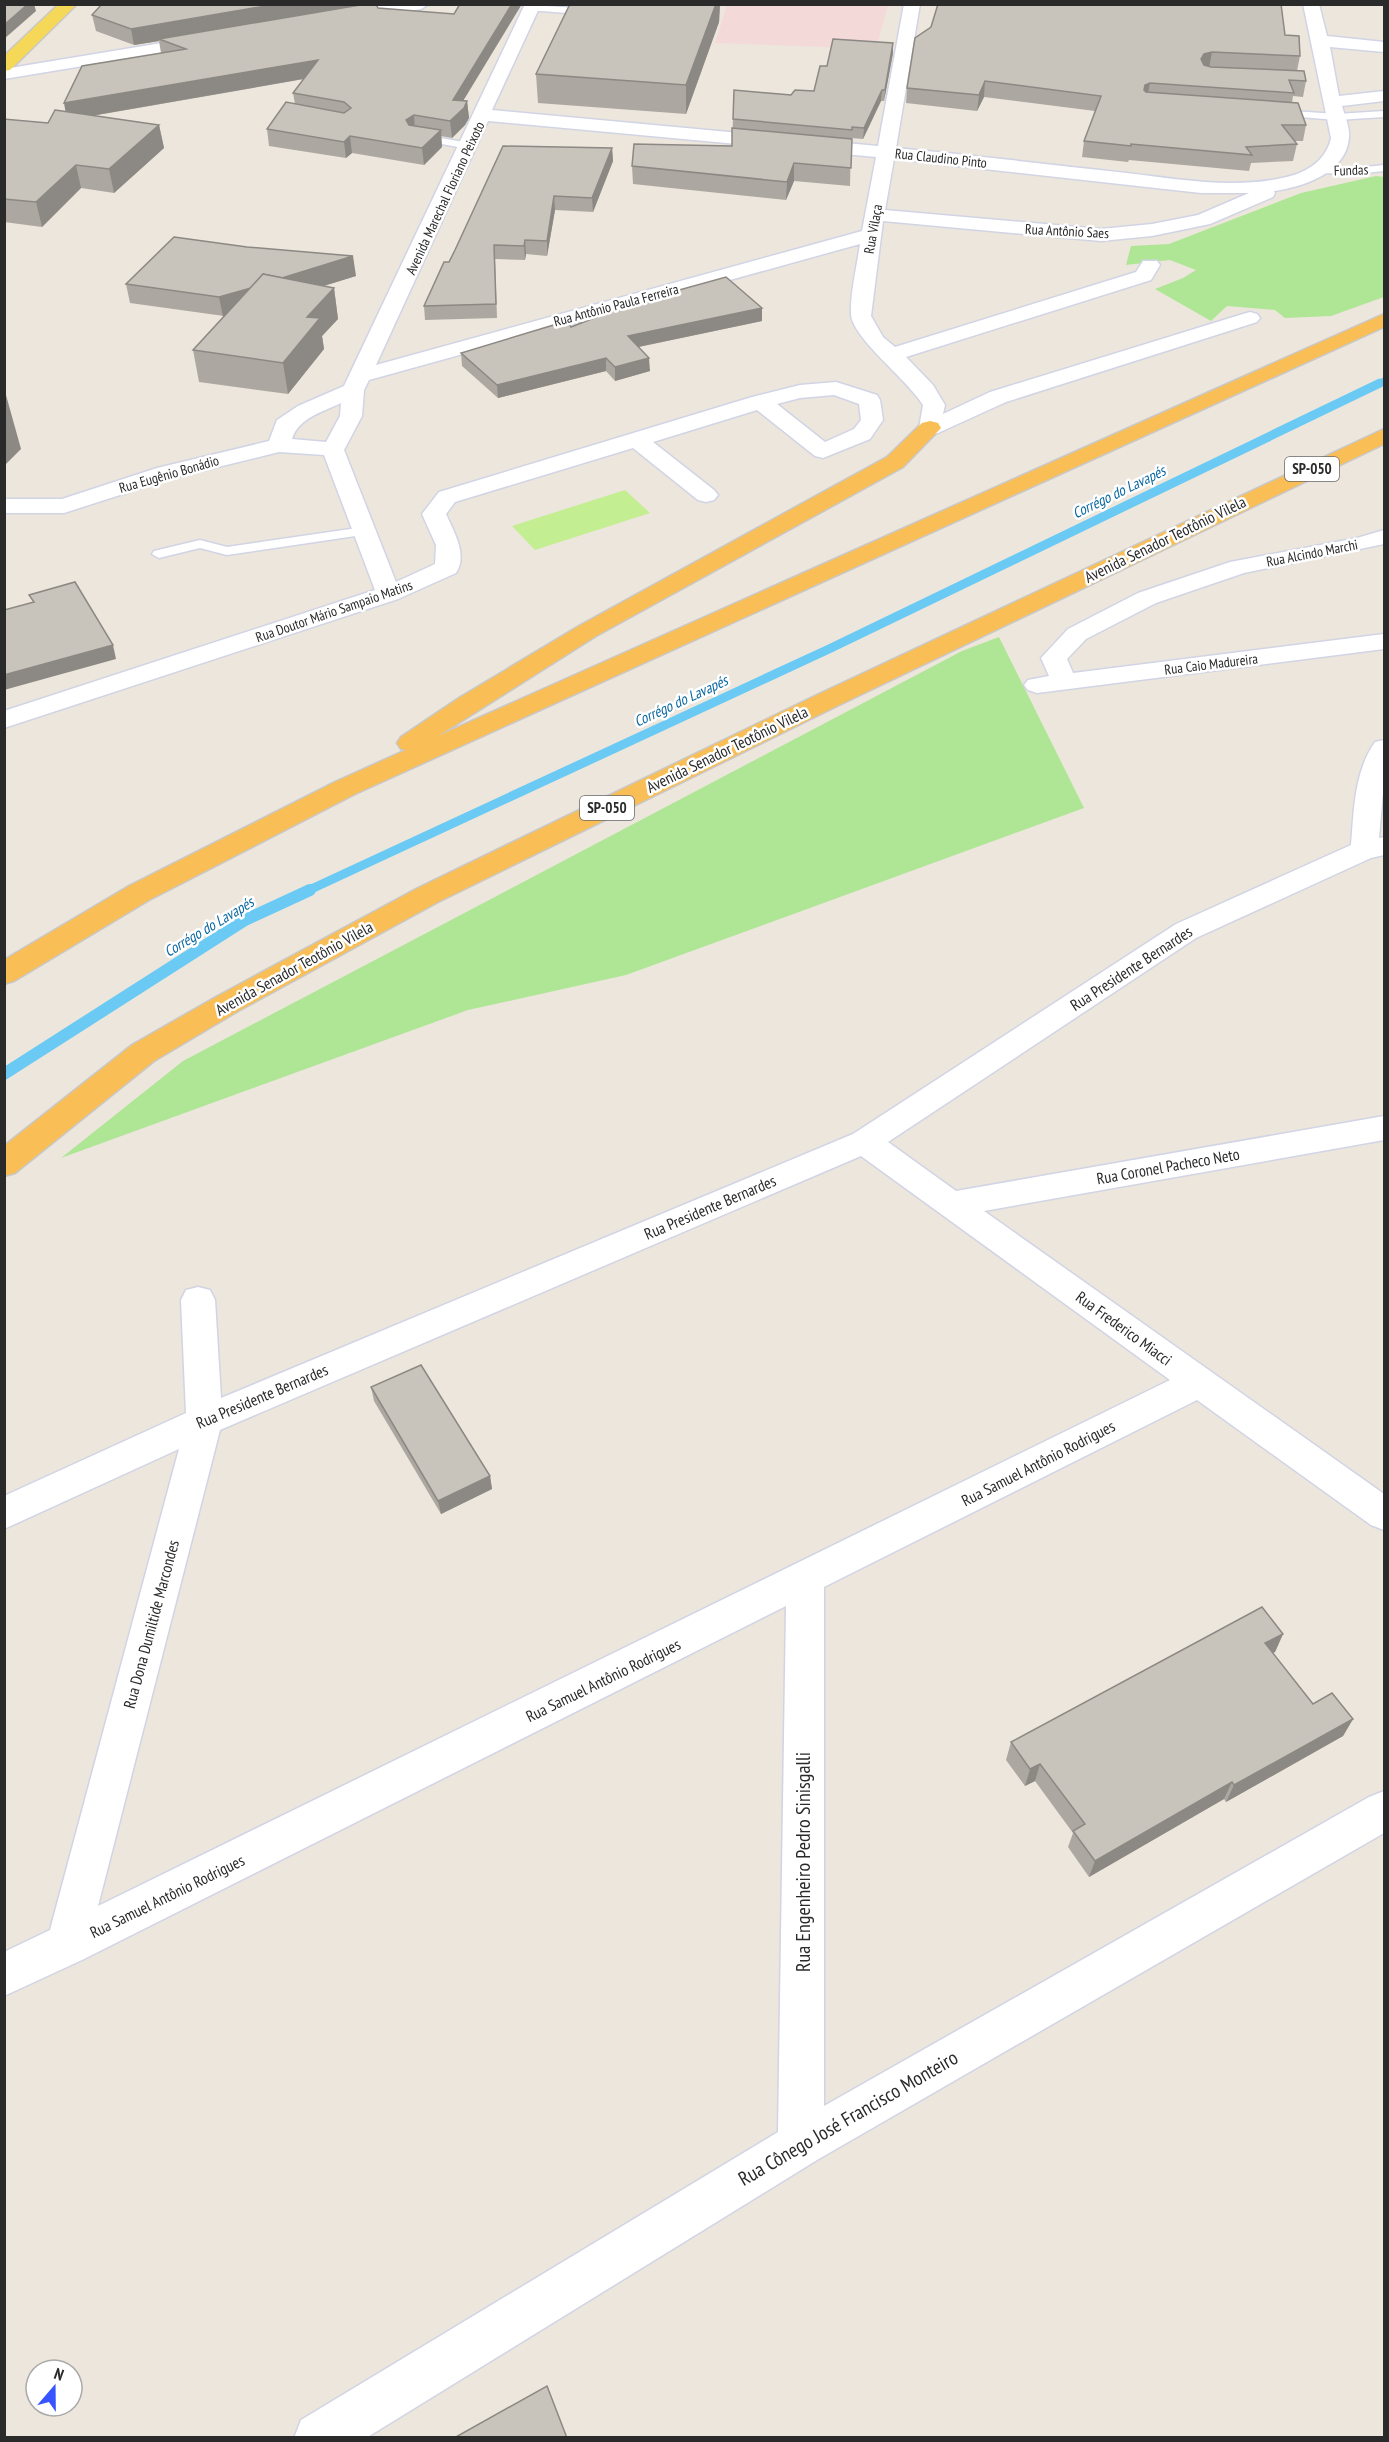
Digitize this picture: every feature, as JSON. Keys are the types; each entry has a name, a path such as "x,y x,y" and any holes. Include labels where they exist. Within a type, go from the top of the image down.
{"highway":[{"path":"4,974 138,893 345,788 1384,320"},
{"path":"345,788 476,697 627,609 895,462 930,428"},
{"name":"Avenida Senador Teotônio Vilela","path":"4,1164 143,1053 227,1004 428,895 838,695 1384,436"}],"main road":[{"path":"6,65 69,4"}],"street":[{"path":"333,19 421,4"},
{"name":"Rua Vilaça","path":"912,4 871,235 861,316 874,340 925,390"},
{"path":"1311,4 1322,41 1335,110 1384,96"},
{"name":"Avenida Marechal Floriano Peixoto","path":"333,450 351,416 357,382 469,146 532,6"},
{"path":"6,65 221,38"},
{"path":"1322,41 1384,47"},
{"path":"1307,80 1328,81"},
{"name":"Rua Claudino Pinto","path":"483,115 886,152 1243,190 1287,184 1302,179 1327,165 1340,143 1335,110"},
{"name":"Rua Antônio Saes","path":"876,215 1101,235 1152,230 1203,220 1287,184"},
{"name":"Rua Antônio Paula Ferreira","path":"357,382 871,235"},
{"path":"891,355 1144,276 1150,265"},
{"path":"930,428 998,397 1250,318"},
{"path":"279,445 285,426 306,411 357,382"},
{"path":"925,390 998,397"},
{"path":"925,390 934,405 930,428"},
{"name":"Rua Doutor Mário Sampaio Matins","path":"4,720 389,594 447,568 448,545 434,514 447,497 760,402"},
{"path":"637,440 706,495"},
{"name":"Rua Eugênio Bonádio","path":"4,507 64,506 165,473 279,445 314,446 333,450"},
{"path":"333,450 389,594"},
{"name":"Rua Alcindo Marchi","path":"1064,682 1054,658 1077,634 1147,598 1239,567 1360,544 1384,537"},
{"name":"Rua Caio Madureira","path":"1037,685 1384,642"},
{"path":"1375,848 1371,781 1384,748"},
{"name":"Rua Presidente Bernardes","path":"4,1513 204,1420 864,1142 1186,931 1375,848"},
{"name":"Rua Coronel Pacheco Neto","path":"951,1204 1384,1128"},
{"name":"Rua Frederico Miacci","path":"864,1142 1384,1514"},
{"name":"Rua Dona Dumiltide Marcondes","path":"67,1945 204,1420 198,1300"},
{"name":"Rua Samuel Antônio Rodrigues","path":"4,1975 805,1580 1200,1382"},
{"name":"Rua Engenheiro Pedro Sinisgalli","path":"801,2144 805,1580"},
{"name":"Rua Cônego José Francisco Monteiro","path":"342,2430 801,2144 1384,1810"}],"lane":[{"path":"532,6 601,12"},
{"path":"1266,112 1335,110 1384,114"},
{"path":"415,137 469,146"},
{"name":"Fundas","path":"1317,170 1356,171 1384,168"},
{"path":"159,554 200,544 227,550 364,531"}],"shaded area":[{"path":"727,5 888,5 876,49 715,43"}],"green space":[{"path":"1376,176 1384,177 1384,297 1331,316 1285,318 1275,310 1227,306 1211,321 1155,289 1196,270 1170,260 1126,265 1131,246 1169,244 1301,193"},
{"path":"625,490 650,513 535,550 512,526"},
{"path":"999,637 1084,808 626,975 468,1010 61,1158 183,1061 962,651"}],"building":[{"path":"4,4 28,4 4,25"},
{"path":"102,4 277,4 131,29 92,15"},
{"path":"376,4 378,8 454,14 460,4 512,4 453,100 467,101 464,108 450,121 414,115 406,120 409,125 441,130 422,148 350,136 344,142 267,129 286,102 344,113 351,108 344,102 293,93 318,60 64,103 82,66 186,49 159,39"},
{"path":"570,4 716,4 686,85 536,74"},
{"path":"938,4 1281,4 1285,35 1299,36 1300,56 1212,52 1204,54 1201,59 1204,65 1211,67 1304,71 1306,81 1289,80 1294,93 1150,83 1145,85 1144,90 1146,92 1298,103 1306,125 1282,125 1297,144 1246,147 1252,155 1131,144 1131,146 1084,141 1101,96 985,81 979,95 907,88 915,38 931,27"},
{"path":"833,39 893,43 885,90 882,90 864,128 852,127 852,130 733,119 734,90 791,95 795,90 814,91 820,66 827,66"},
{"path":"55,110 159,125 109,169 76,165 36,202 4,199 4,119 48,123"},
{"path":"732,128 852,139 851,168 794,163 787,182 632,166 634,144 732,146"},
{"path":"503,146 612,148 592,198 554,196 547,241 525,240 524,246 494,245 496,304 424,306 444,262 449,262 455,250"},
{"path":"174,237 247,247 353,256 282,278 263,274 251,288 219,297 126,284"},
{"path":"263,274 334,288 307,317 320,318 283,363 193,350"},
{"path":"726,277 762,308 628,336 649,358 615,367 606,358 497,385 461,353 567,321 571,327 632,303"},
{"path":"75,582 113,645 4,675 4,610 34,602 29,595"},
{"path":"421,1365 490,1476 438,1501 371,1387"},
{"path":"1262,1607 1283,1634 1265,1643 1313,1704 1332,1693 1353,1719 1234,1785 1232,1782 1095,1861 1073,1831 1085,1824 1040,1764 1030,1769 1011,1742"},
{"path":"547,2386 567,2438 454,2438"}],"waterway":[{"name":"Corrégo do Lavapés","path":"1377,385 1384,381"},
{"name":"Corrégo do Lavapés","path":"307,891 829,649 1380,383"},
{"name":"Corrégo do Lavapés","path":"4,1074 245,920 310,890"}]}
